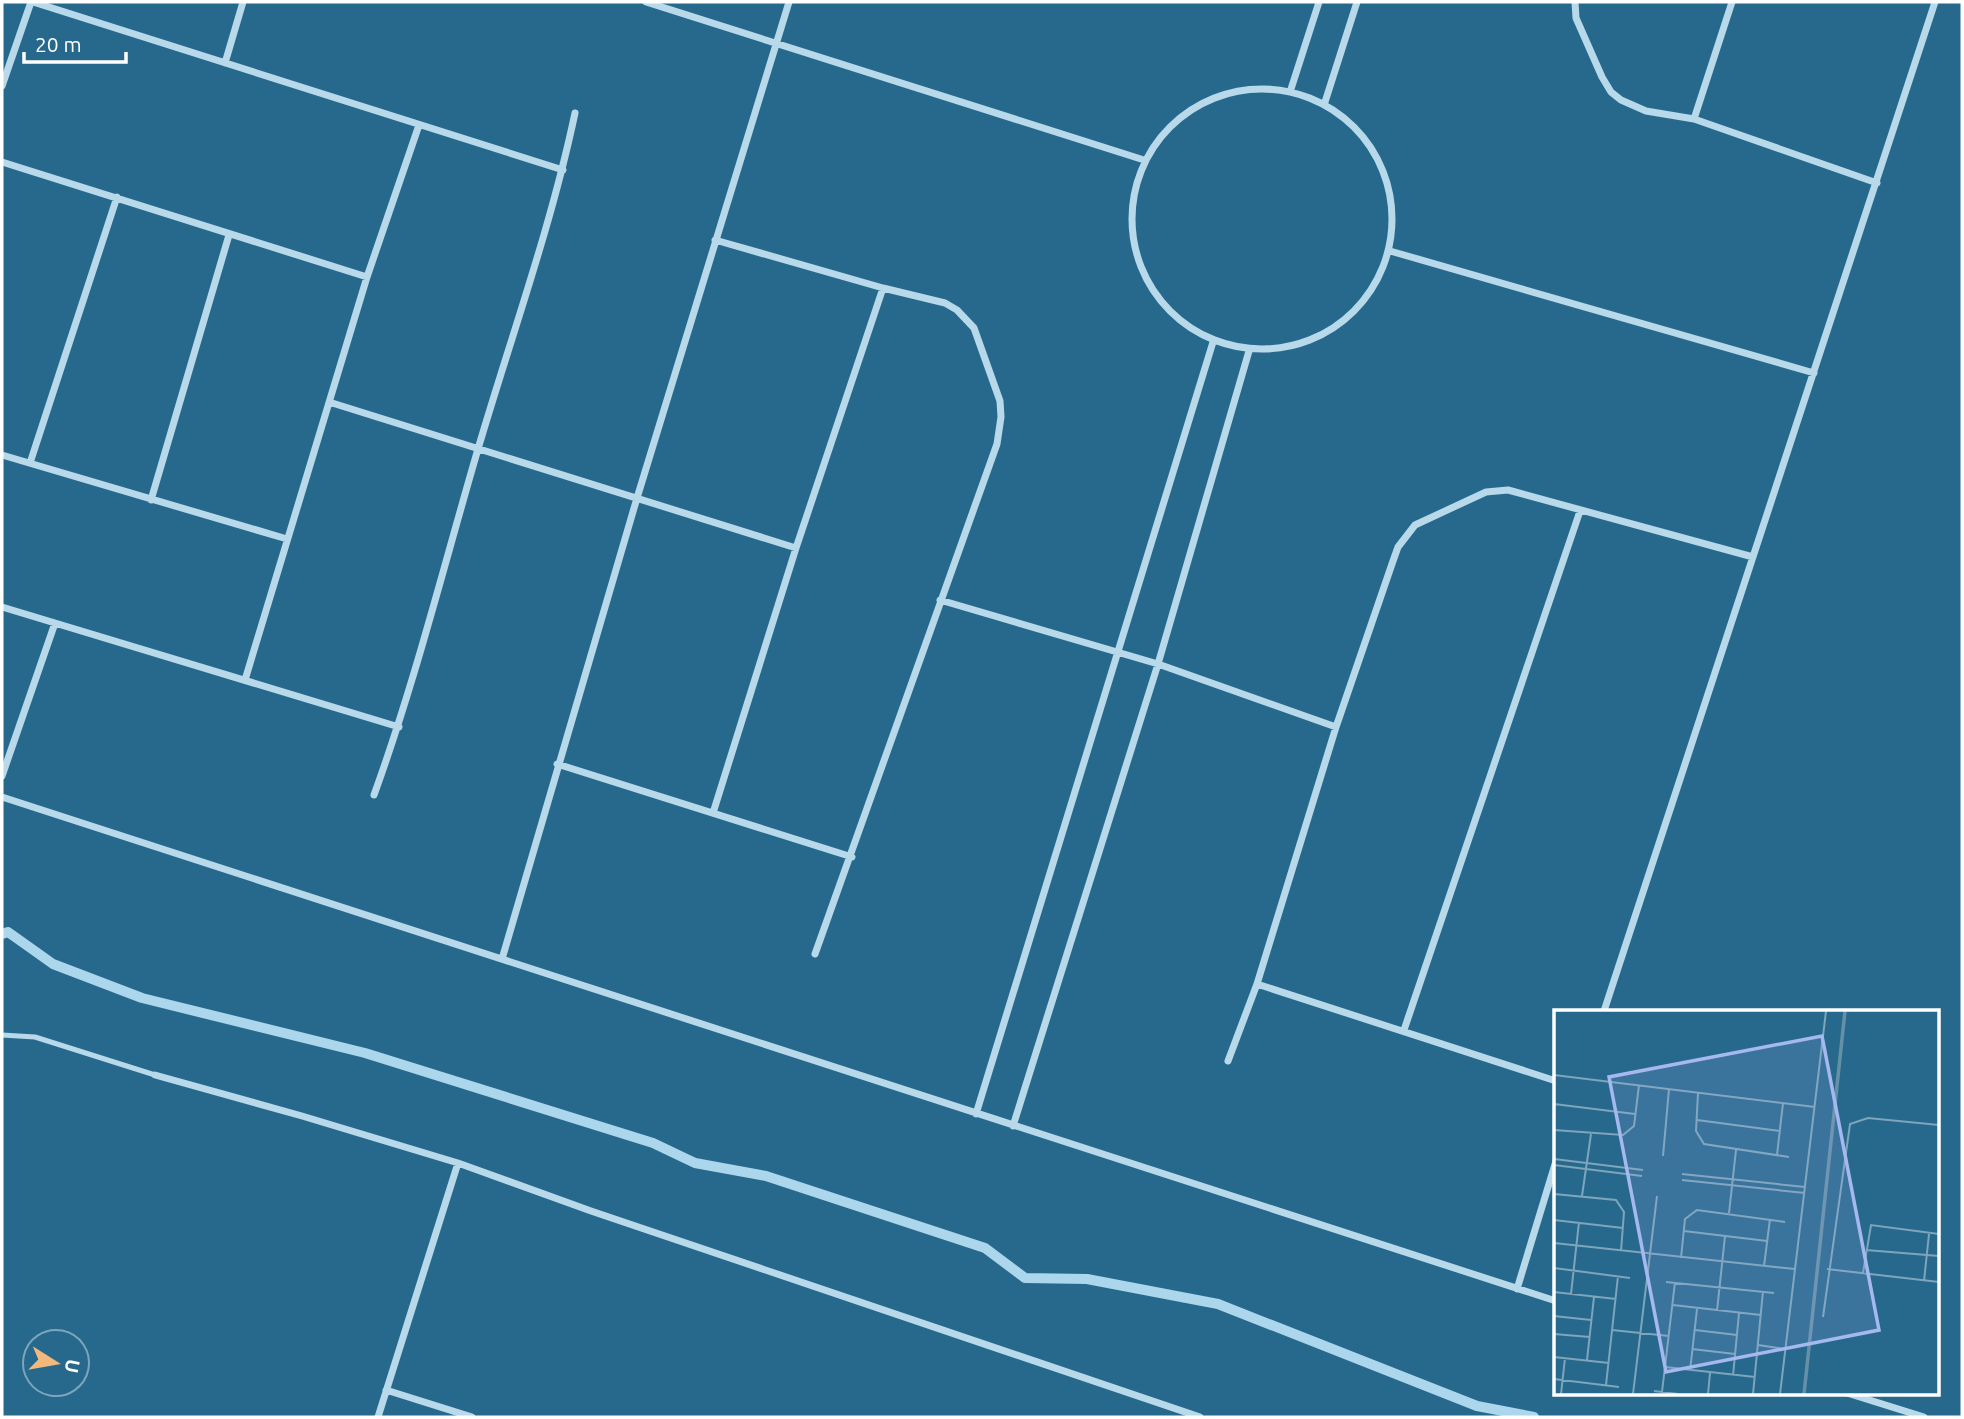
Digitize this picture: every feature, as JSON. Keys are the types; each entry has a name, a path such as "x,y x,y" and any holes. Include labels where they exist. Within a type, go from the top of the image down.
{"street":[{"path":"2,86 32,2 563,170"},
{"path":"225,63 243,2"},
{"path":"646,2 1144,160"},
{"path":"502,959 637,498 789,2"},
{"path":"1291,89 1319,2"},
{"path":"1325,102 1357,2"},
{"path":"1575,2 1576,18 1602,77 1611,92 1621,100 1646,111 1694,119 1877,183"},
{"path":"1694,119 1732,2"},
{"path":"1604,1010 1936,2"},
{"path":"1291,89 1325,102 1368,140 1391,193 1390,251 1361,307 1310,342 1248,351 1213,342 1156,299 1130,231 1144,160 1180,114 1233,90 1291,89"},
{"path":"374,795 399,727 478,449 563,170 575,113"},
{"path":"244,680 367,277 419,125"},
{"path":"2,162 367,277"},
{"path":"30,463 117,197"},
{"path":"151,500 229,235"},
{"path":"715,240 945,303 967,318 974,328 1000,401 1001,417 997,444 940,600 852,857 815,954"},
{"path":"1390,251 1814,373"},
{"path":"713,813 796,548 883,288"},
{"path":"976,1114 1213,342"},
{"path":"1013,1126 1158,664 1248,351"},
{"path":"329,402 796,548"},
{"path":"2,455 287,539"},
{"path":"1228,1061 1257,984 1336,727 1398,547 1415,525 1486,492 1508,490 1754,556"},
{"path":"1404,1030 1580,511"},
{"path":"940,600 1158,664 1336,727"},
{"path":"2,607 399,727"},
{"path":"2,776 55,624"},
{"path":"558,764 852,857"},
{"path":"2,797 1554,1300"},
{"path":"1257,984 1554,1080"},
{"path":"155,1075 458,1163 591,1211 1200,1417"},
{"path":"377,1417 458,1163"},
{"path":"1517,1289 1554,1168"},
{"path":"387,1390 471,1417"},
{"path":"1850,1394 1924,1417"}],"lane":[{"path":"2,1035 35,1037 155,1075"}],"waterway":[{"path":"2,934 8,932 53,964 142,998 365,1053 653,1143 695,1163 766,1176 985,1248 1025,1278 1087,1279 1218,1304 1477,1406 1534,1417"}]}
